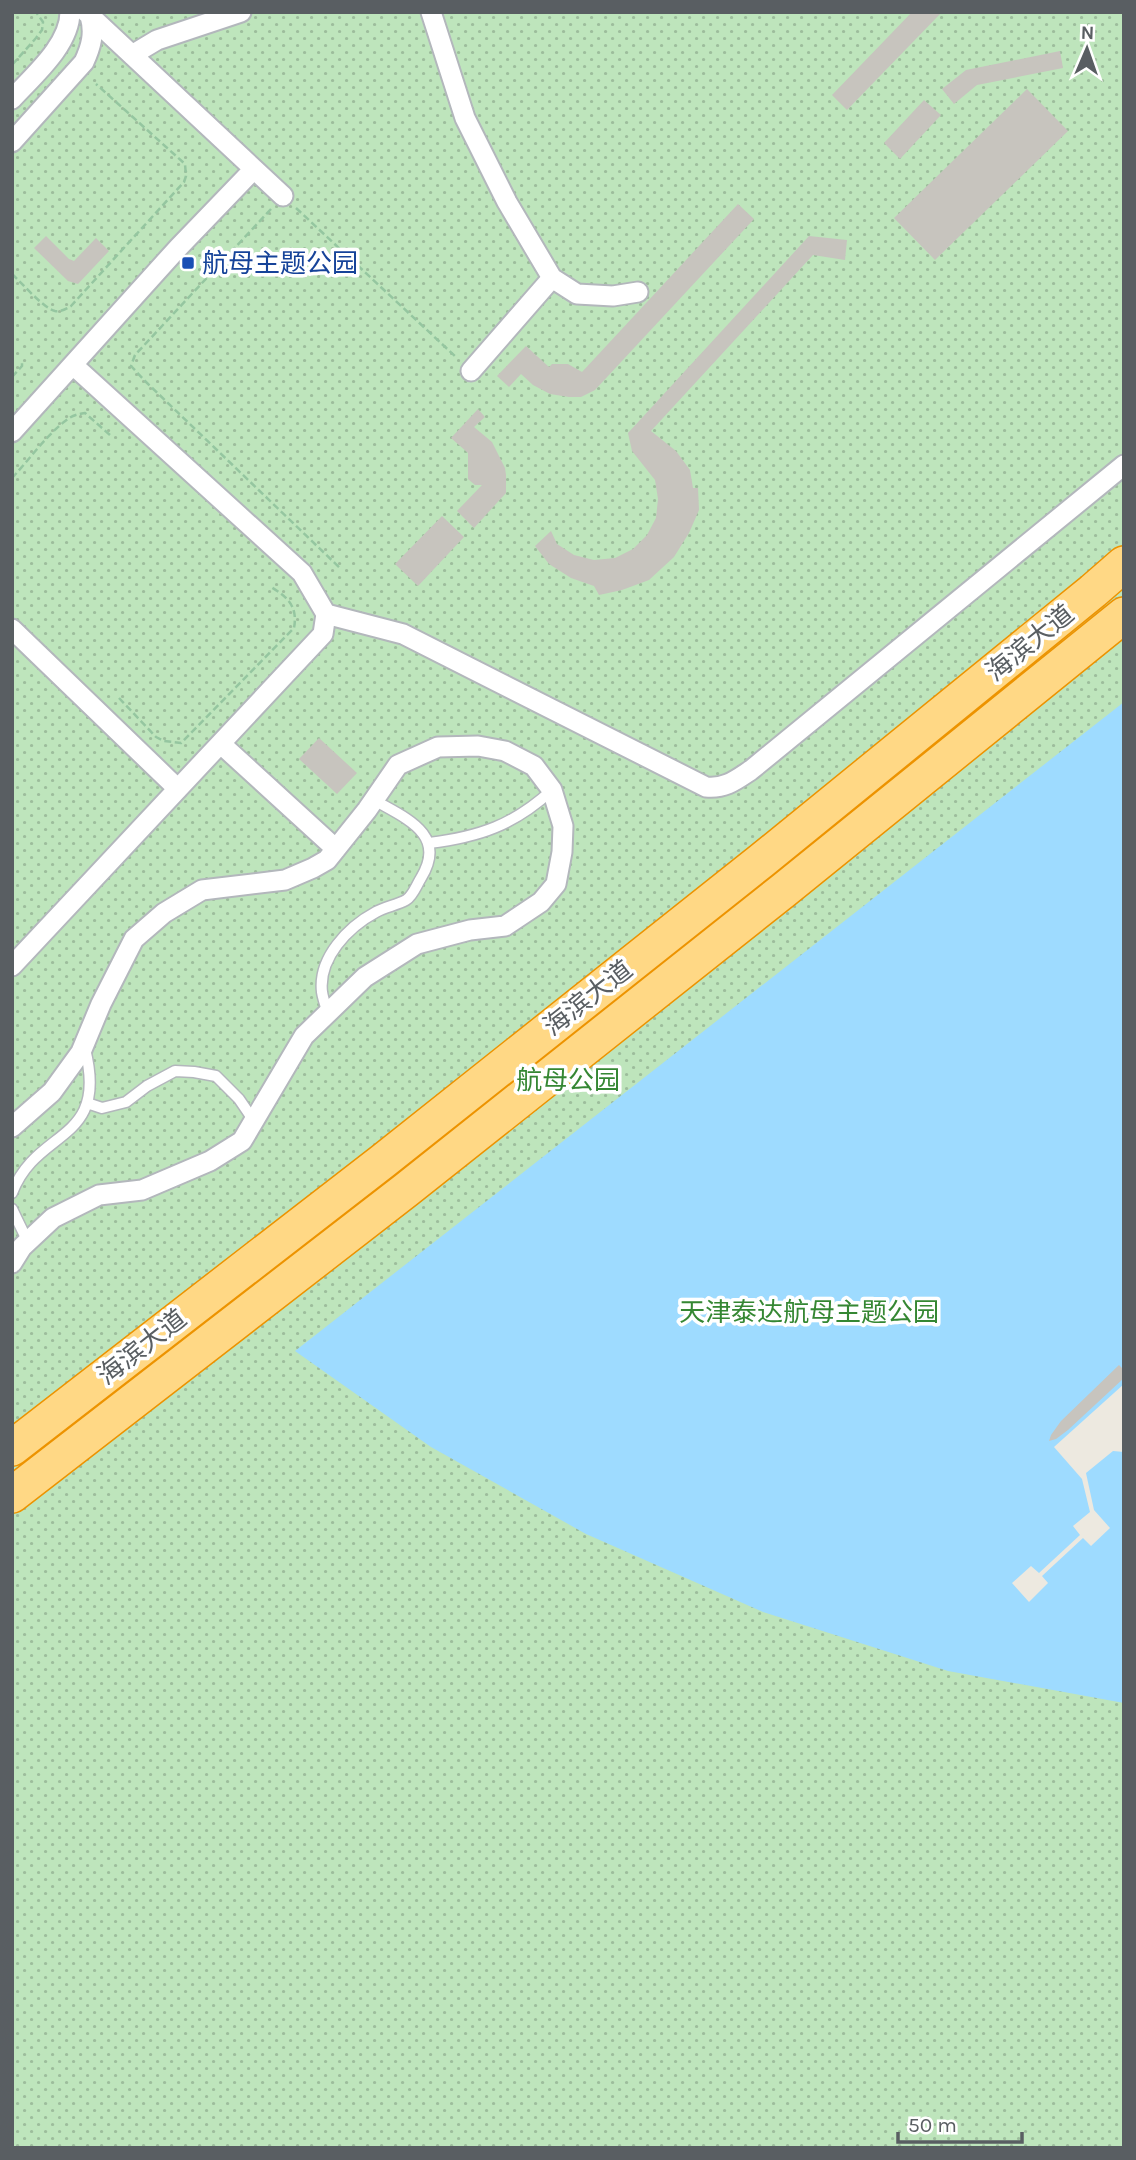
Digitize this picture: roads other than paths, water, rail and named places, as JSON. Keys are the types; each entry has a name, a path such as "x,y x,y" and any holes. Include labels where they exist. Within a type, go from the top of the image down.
{"highway":[{"name":"海滨大道","path":"12,1448 372,1169 739,878 1124,565"},
{"name":"海滨大道","path":"12,1496 449,1156 1124,615"}],"street":[{"path":"12,99 62,40 69,25 69,12"},
{"path":"132,55 157,40 240,12"},
{"path":"431,12 465,118 507,202 552,278 577,294 613,296 638,292"},
{"path":"88,14 283,196"},
{"path":"12,142 84,62 93,34 88,14"},
{"path":"12,432 201,223 253,170"},
{"path":"471,371 552,278"},
{"path":"12,966 323,634 326,614 302,573 73,365"},
{"path":"326,614 403,634 706,787 717,788 729,785 751,770 1124,466"},
{"path":"12,629 178,789"},
{"path":"220,744 336,849"},
{"path":"12,1127 52,1092 84,1045 101,1004 134,939 164,913 202,890 285,880 313,869 327,860 398,765 438,747 478,746 505,751 534,766 552,790 563,826 562,852 555,884 541,902 505,926 470,930 417,944 365,977 304,1036 242,1141 210,1161 142,1189 99,1195 53,1219 28,1242 12,1263"}],"lane":[{"path":"429,843 470,836 496,828 539,803 552,790"},
{"path":"328,1013 322,991 328,958 358,922 408,899 427,868 430,849 426,835 413,822 374,800"},
{"path":"12,1193 18,1177 37,1155 64,1136 78,1122 90,1090 90,1068 84,1045"},
{"path":"87,1103 102,1108 126,1102 147,1086 175,1071 194,1072 216,1076 239,1099 254,1121"},
{"path":"12,1209 28,1242"}],"water":[{"name":"天津泰达航母主题公园","path":"1124,702 1124,1703 948,1671 763,1612 586,1534 431,1447 295,1351"}],"place":[{"name":"航母主题公园","path":"188,263"}],"park label":[{"name":"航母公园","path":"568,1080"}]}
